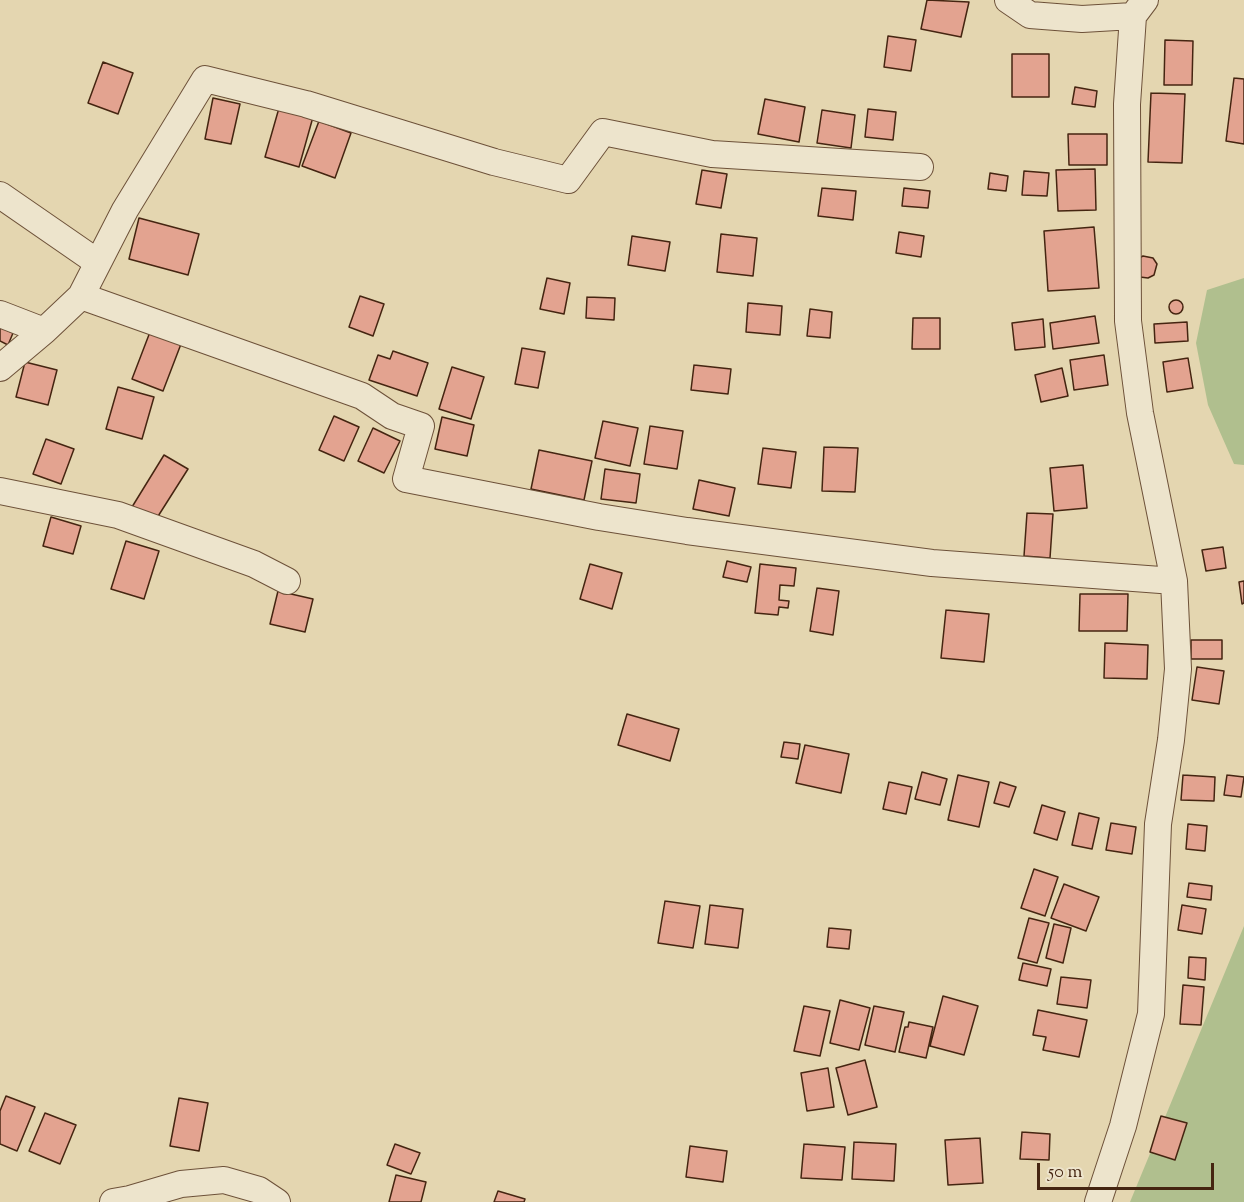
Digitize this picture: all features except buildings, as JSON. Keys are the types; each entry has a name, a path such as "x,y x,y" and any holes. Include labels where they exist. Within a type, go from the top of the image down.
{"street":[{"path":"1008,0 1030,15 1082,19 1139,8 1127,104 1128,321 1140,413 1174,582 1178,669 1171,740 1158,824 1151,1014 1123,1126 1098,1202"},
{"path":"0,368 81,296 125,210 205,79 306,104 494,162 568,180 603,132 712,154 921,167"},
{"path":"0,195 97,262"},
{"path":"81,296 362,396 392,416 421,426 406,479 687,531 932,563 1174,582"},
{"path":"0,314 44,331"},
{"path":"0,491 118,515 254,564 287,580"},
{"path":"113,1202 181,1184 224,1180 259,1190 277,1202"}],"green space":[{"path":"1244,278 1244,465 1234,464 1208,405 1196,343 1207,290"},
{"path":"1244,926 1244,1202 1130,1202"}]}
